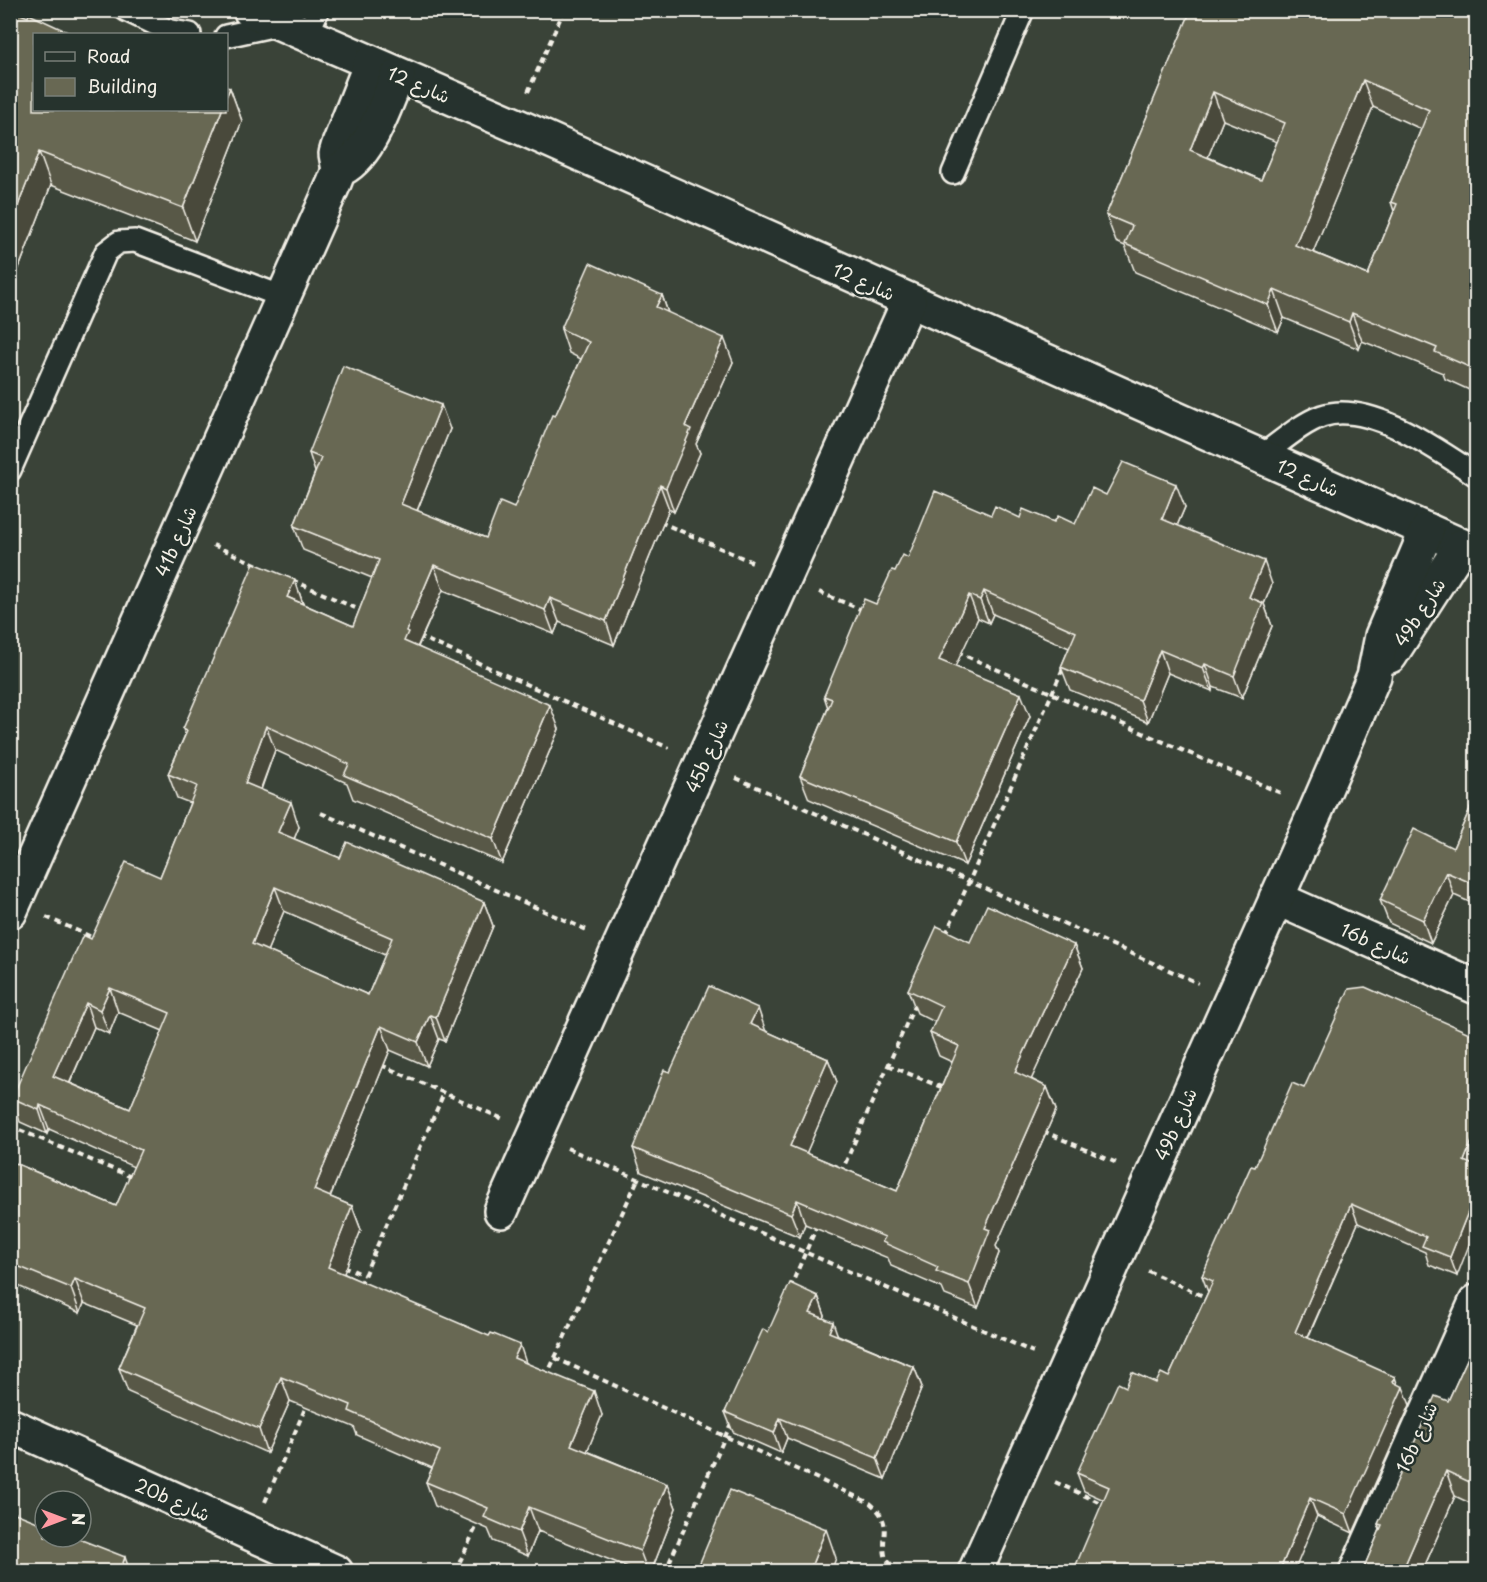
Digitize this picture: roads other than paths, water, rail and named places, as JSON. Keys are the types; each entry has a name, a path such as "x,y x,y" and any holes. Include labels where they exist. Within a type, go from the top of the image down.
{"street":[{"name":"شارع 12","path":"250,10 302,23 385,69 1469,549"},
{"name":"41b شارع","path":"10,912 18,875 339,170 357,159 364,150 385,69"},
{"name":"45b شارع","path":"501,1211 909,301"},
{"name":"49b شارع","path":"975,1572 1317,808 1374,676 1382,636 1427,530"},
{"name":"49b شارع","path":"1374,676 1469,549"},
{"name":"16b شارع","path":"1276,898 1476,987"},
{"name":"16b شارع","path":"1356,1572 1476,1302"},
{"name":"20b شارع","path":"10,1425 250,1534 283,1561 336,1572"}],"lane":[{"path":"126,10 170,31 183,33"},
{"path":"953,173 1023,10"},
{"path":"228,36 302,23"},
{"path":"10,470 106,252 119,242 135,241 283,297"},
{"path":"1261,456 1306,424 1323,416 1342,413 1361,415 1401,431 1476,475"}]}
